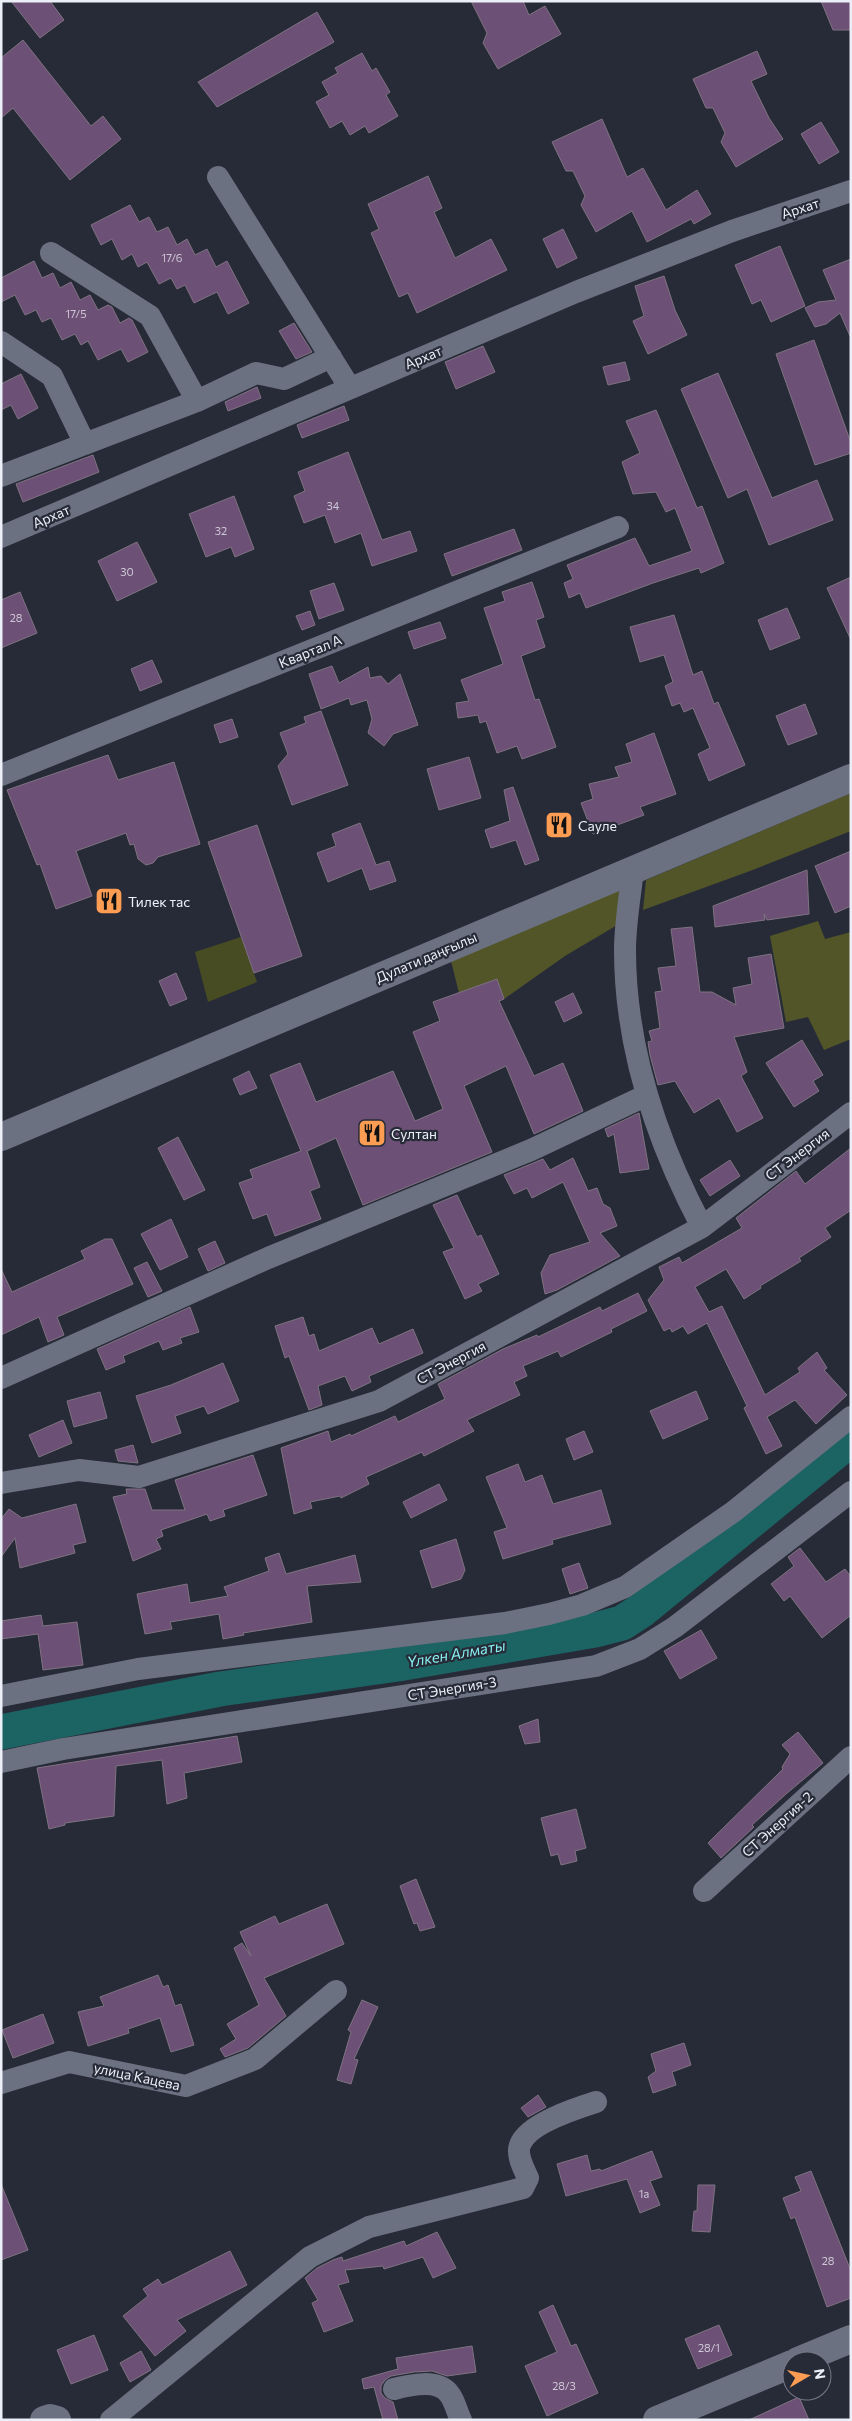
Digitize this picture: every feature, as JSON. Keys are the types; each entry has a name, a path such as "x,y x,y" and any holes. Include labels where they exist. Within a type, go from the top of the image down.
{"main road":[{"name":"Дулати даңғылы","path":"1,1137 851,778"},
{"path":"822,2351 851,2339"},
{"path":"657,2420 782,2368"},
{"path":"44,2420 50,2418 57,2420"}],"street":[{"path":"218,177 350,388"},
{"name":"Архат","path":"1,537 576,292 732,231 851,191"},
{"path":"51,253 150,316 197,401"},
{"path":"1,342 52,376 85,444"},
{"path":"1,476 197,401 256,373 284,379 331,357"},
{"name":"Квартал А","path":"1,775 618,527"},
{"path":"633,870 625,949 629,1019 647,1095 679,1183 702,1227"},
{"path":"1,1378 268,1258 531,1150 647,1095"},
{"name":"СТ Энергия","path":"1,1483 79,1470 139,1477 379,1401 702,1227 851,1113"},
{"path":"1,1696 138,1669 505,1623 582,1605 624,1587 733,1512 851,1417"},
{"name":"СТ Энергия-3","path":"1,1762 63,1749 596,1666 640,1649 675,1627 851,1492"},
{"name":"СТ Энергия-2","path":"704,1892 851,1757"},
{"name":"улица Кацева","path":"1,2083 69,2062 186,2086 255,2060 336,1991"},
{"path":"111,2420 310,2257 369,2227 523,2188 528,2178 520,2157 520,2145 527,2135 557,2115 596,2102"},
{"path":"394,2389 411,2384 435,2386 449,2393 461,2420"}],"green space":[{"path":"851,793 851,831 750,871 643,910 646,880"},
{"path":"622,884 619,924 565,956 504,999 496,979 459,993 449,953"},
{"path":"818,921 825,939 851,932 851,1039 824,1050 808,1017 786,1022 770,936"},
{"path":"241,937 257,982 208,1002 195,952"}],"building":[{"path":"11,1 50,1 64,20 40,38"},
{"path":"471,1 523,1 529,15 545,6 561,34 498,69 483,43 487,33"},
{"path":"821,1 851,1 851,30 833,30"},
{"path":"317,12 334,42 217,107 198,82"},
{"path":"23,40 91,126 103,116 121,139 70,180 13,108 1,118 1,58"},
{"path":"757,51 767,74 751,81 769,118 783,139 736,167 721,142 725,133 713,108 706,108 693,79"},
{"path":"362,53 372,71 376,68 390,92 386,95 398,116 369,133 365,126 350,135 342,121 330,128 316,102 329,95 322,82 338,73 335,68"},
{"path":"602,119 627,177 643,168 666,210 697,190 711,214 694,224 691,219 647,242 632,211 596,232 581,205 585,196 573,171 566,171 552,142"},
{"path":"821,122 839,152 819,164 801,134"},
{"path":"428,176 442,208 434,212 455,258 491,239 507,270 417,313 408,293 399,297 371,233 379,229 368,204"},
{"path":"130,205 139,222 149,217 157,232 168,227 177,245 187,239 195,255 207,249 216,267 227,261 249,303 228,314 217,292 194,303 185,285 177,289 171,278 159,284 147,262 138,267 132,254 122,260 112,239 101,245 91,225"},
{"path":"563,229 577,258 557,268 543,239"},
{"path":"780,246 805,306 771,322 761,300 752,304 735,265"},
{"path":"851,259 850,336 840,313 826,324 815,327 805,308 818,302 836,300 823,270"},
{"path":"34,261 42,278 53,273 60,288 71,282 80,300 90,295 98,310 108,305 112,307 120,323 129,318 132,320 148,352 128,362 121,349 98,360 88,341 81,345 75,334 62,340 51,318 42,322 36,310 25,315 15,295 1,302 1,278"},
{"path":"664,276 675,310 687,335 648,354 633,321 644,316 635,286"},
{"path":"294,323 312,352 296,359 279,331"},
{"path":"814,340 851,443 851,453 815,465 776,354"},
{"path":"483,346 495,372 456,389 445,362"},
{"path":"625,362 630,380 608,385 603,367"},
{"path":"718,373 772,498 817,480 833,520 769,545 747,489 728,498 681,389"},
{"path":"21,374 38,408 18,419 11,405 1,410 1,384"},
{"path":"257,387 261,398 228,411 225,402"},
{"path":"344,406 349,420 302,438 297,425"},
{"path":"656,410 697,508 702,506 724,563 701,573 699,568 653,583 586,608 580,593 569,598 564,583 573,579 567,565 635,538 649,566 692,551 675,508 666,512 656,492 633,494 622,462 640,453 626,421"},
{"path":"348,452 382,540 410,531 417,551 372,566 361,533 335,543 325,515 304,523 294,496 305,491 298,472"},
{"path":"93,455 99,472 23,502 16,484"},
{"path":"234,496 254,549 235,557 231,547 206,557 189,514"},
{"path":"514,529 522,550 452,576 444,554"},
{"path":"137,542 157,582 117,601 98,561"},
{"path":"851,577 851,640 827,588"},
{"path":"532,582 544,617 536,620 545,647 521,656 535,700 539,699 556,747 522,759 517,746 497,753 486,721 480,723 478,715 458,718 456,703 469,701 461,680 503,664 484,608 505,601 502,592"},
{"path":"334,583 344,610 319,619 310,591"},
{"path":"20,592 37,633 1,648 1,600"},
{"path":"787,608 800,638 770,650 758,620"},
{"path":"310,611 315,625 302,630 296,616"},
{"path":"674,615 693,675 702,671 714,704 718,702 745,765 709,781 698,754 710,748 693,708 684,712 680,703 672,706 665,686 673,682 664,655 640,662 630,627"},
{"path":"440,622 446,638 414,649 408,632"},
{"path":"152,660 162,682 140,691 131,669"},
{"path":"332,666 339,683 368,667 370,678 381,676 388,684 400,674 418,725 393,734 384,746 368,733 372,719 367,700 351,705 349,698 321,709 309,674"},
{"path":"805,704 817,734 788,745 776,716"},
{"path":"321,711 348,785 292,805 278,766 288,754 280,733 306,723 304,717"},
{"path":"232,719 238,737 220,743 214,725"},
{"path":"654,733 676,794 640,807 644,815 593,834 581,803 593,799 589,784 619,777 615,767 632,762 626,744"},
{"path":"108,755 118,780 174,762 200,844 158,857 153,863 146,865 138,859 134,844 130,845 126,833 76,851 92,896 56,909 40,864 37,865 7,790"},
{"path":"469,757 481,798 439,810 427,769"},
{"path":"513,787 539,860 525,865 516,840 491,848 485,830 510,821 504,790"},
{"path":"360,823 376,865 389,861 396,881 370,890 362,868 328,882 317,853 336,846 332,834"},
{"path":"257,825 302,956 254,973 208,842"},
{"path":"851,851 851,906 835,913 815,866"},
{"path":"807,870 809,914 767,920 764,914 765,920 715,927 713,906"},
{"path":"692,927 700,992 712,992 736,1005 733,988 752,984 748,958 771,954 784,1028 734,1037 747,1072 741,1076 763,1118 737,1132 719,1098 694,1113 675,1081 658,1085 650,1055 648,1042 652,1041 649,1031 660,1028 655,992 662,991 658,968 676,966 671,929"},
{"path":"176,973 187,999 170,1006 159,981"},
{"path":"497,979 504,999 499,1001 534,1076 563,1063 583,1111 534,1134 506,1066 464,1086 492,1152 363,1205 336,1138 307,1151 320,1187 310,1191 321,1219 275,1236 267,1214 253,1219 239,1183 253,1178 250,1170 301,1151 270,1075 300,1063 316,1102 393,1071 415,1121 443,1109 413,1032 440,1021 433,1002"},
{"path":"573,993 582,1013 564,1022 555,1002"},
{"path":"802,1040 823,1075 813,1081 819,1091 794,1107 766,1063"},
{"path":"249,1071 257,1088 240,1095 233,1079"},
{"path":"639,1113 649,1169 620,1173 614,1134 608,1137 605,1129"},
{"path":"178,1137 205,1190 184,1200 158,1148"},
{"path":"851,1148 851,1210 825,1228 831,1237 799,1258 801,1261 760,1286 761,1288 744,1299 726,1269 695,1287 709,1312 722,1306 765,1395 800,1372 798,1368 817,1352 827,1368 824,1370 847,1395 816,1424 795,1400 767,1417 782,1446 766,1454 744,1408 747,1406 707,1323 688,1334 683,1326 672,1332 670,1328 664,1331 648,1300 664,1280 659,1267 679,1257 682,1263 742,1228 736,1218 796,1171 805,1184"},
{"path":"573,1158 588,1191 597,1188 603,1204 610,1208 617,1226 600,1233 620,1256 557,1290 545,1294 541,1273 550,1255 590,1242 563,1182 532,1198 527,1188 514,1194 504,1175 543,1159 550,1170"},
{"path":"730,1160 740,1176 710,1196 700,1180"},
{"path":"457,1195 477,1237 481,1235 499,1274 478,1284 482,1291 465,1299 443,1252 454,1248 433,1205"},
{"path":"171,1219 188,1257 160,1270 141,1234"},
{"path":"105,1239 112,1239 133,1284 57,1317 64,1335 48,1342 39,1317 1,1335 1,1269 12,1292 85,1259 81,1251"},
{"path":"215,1241 225,1263 208,1271 198,1249"},
{"path":"147,1262 162,1291 148,1297 134,1268"},
{"path":"638,1293 647,1311 611,1329 612,1332 561,1357 558,1351 523,1366 527,1376 514,1382 520,1395 467,1420 474,1431 424,1456 422,1452 366,1477 369,1484 341,1498 340,1496 310,1502 312,1508 294,1514 281,1448 328,1431 331,1442 350,1434 351,1436 395,1416 398,1422 445,1399 438,1384 503,1349 537,1335 538,1337 600,1307 602,1311"},
{"path":"190,1307 199,1332 180,1338 182,1343 163,1350 159,1341 123,1356 125,1362 106,1370 97,1349"},
{"path":"303,1317 309,1336 314,1334 319,1351 372,1328 379,1344 413,1329 423,1353 369,1376 371,1382 352,1391 345,1376 318,1386 322,1405 309,1410 289,1356 285,1358 275,1326"},
{"path":"223,1363 239,1401 208,1414 204,1406 175,1416 181,1433 152,1443 136,1396 171,1385"},
{"path":"696,1391 708,1419 663,1439 650,1411"},
{"path":"100,1392 107,1418 74,1427 67,1401"},
{"path":"63,1420 72,1443 39,1457 29,1435"},
{"path":"584,1431 593,1452 574,1460 566,1439"},
{"path":"133,1445 138,1463 118,1461 115,1450"},
{"path":"253,1455 267,1495 223,1510 225,1516 210,1521 207,1514 161,1530 163,1536 156,1539 161,1549 133,1561 113,1497 127,1494 126,1489 145,1489 152,1510 185,1510 175,1480"},
{"path":"518,1464 525,1482 542,1475 553,1504 601,1490 611,1524 552,1540 553,1544 503,1559 494,1532 507,1528 486,1477"},
{"path":"439,1484 447,1500 411,1518 403,1502"},
{"path":"76,1504 86,1542 73,1545 75,1553 20,1568 15,1538 1,1557 1,1519 9,1509 22,1518"},
{"path":"456,1539 465,1570 461,1579 432,1588 420,1551"},
{"path":"800,1548 826,1582 845,1569 851,1577 851,1615 822,1638 790,1596 784,1601 771,1584 794,1566 788,1557"},
{"path":"279,1553 286,1574 355,1555 361,1582 307,1586 312,1622 243,1633 244,1635 223,1639 219,1614 170,1622 172,1629 145,1634 137,1594 187,1584 190,1603 228,1596 224,1587 269,1571 265,1558"},
{"path":"579,1563 588,1588 570,1594 562,1569"},
{"path":"41,1615 43,1626 77,1622 83,1665 43,1670 38,1634 1,1639 1,1621"},
{"path":"701,1630 717,1658 680,1679 664,1651"},
{"path":"538,1719 540,1742 525,1744 519,1726"},
{"path":"798,1732 823,1763 752,1825 754,1827 721,1858 708,1843 783,1769 782,1767 790,1754 782,1745"},
{"path":"237,1736 242,1762 184,1773 187,1798 167,1804 162,1760 116,1766 114,1816 65,1823 65,1825 49,1829 37,1768"},
{"path":"576,1809 586,1848 575,1851 577,1861 561,1865 558,1854 551,1856 541,1818"},
{"path":"416,1879 435,1927 420,1931 417,1923 414,1924 400,1886"},
{"path":"327,1904 344,1944 264,1978 286,2016 248,2048 225,2057 220,2049 236,2039 227,2024 259,2005 234,1948 242,1943 251,1956 240,1932 275,1916 279,1924"},
{"path":"158,1975 163,1987 168,1985 175,2006 181,2004 194,2045 171,2052 160,2018 128,2029 129,2033 88,2046 78,2012 104,2006 100,1997"},
{"path":"362,2000 378,2007 354,2059 358,2060 351,2084 337,2080 351,2032 348,2030"},
{"path":"43,2014 54,2043 13,2058 2,2030"},
{"path":"684,2043 691,2065 672,2072 676,2085 653,2093 648,2077 656,2071 651,2054"},
{"path":"538,2095 546,2107 528,2117 521,2108"},
{"path":"652,2151 662,2177 650,2181 660,2205 640,2213 627,2179 566,2196 557,2164 587,2155 591,2171 600,2169 601,2171"},
{"path":"811,2171 851,2271 851,2298 827,2307 795,2217 791,2219 783,2198 801,2191 795,2177"},
{"path":"1,2184 28,2250 1,2260"},
{"path":"698,2185 715,2185 710,2232 692,2231 694,2211 697,2211"},
{"path":"437,2232 456,2268 433,2278 423,2257 384,2269 383,2266 345,2270 349,2282 338,2285 353,2321 324,2332 312,2303 318,2300 305,2278 317,2268 333,2260 342,2257 343,2261 404,2241 406,2246"},
{"path":"230,2251 247,2285 177,2320 186,2331 155,2356 123,2316 148,2296 143,2289 158,2279 162,2285"},
{"path":"553,2305 571,2346 576,2344 598,2393 547,2416 525,2366 557,2352 539,2312"},
{"path":"719,2325 732,2355 698,2369 685,2339"},
{"path":"94,2335 108,2370 71,2384 57,2350"},
{"path":"472,2346 476,2372 447,2376 432,2371 414,2372 391,2376 385,2380 381,2386 381,2393 385,2398 393,2402 398,2420 383,2420 374,2387 364,2389 362,2379 398,2369 396,2358"},
{"path":"141,2351 151,2370 130,2382 120,2363"},
{"path":"790,2401 801,2401 809,2420 749,2420"}],"waterway":[{"name":"Үлкен Алматы","path":"1,1732 220,1689 398,1664 595,1630 622,1623 642,1610 851,1439"}],"place":[{"name":"Сауле","path":"559,825"},
{"name":"Тилек тас","path":"109,901"},
{"name":"Султан","path":"372,1133"}]}
